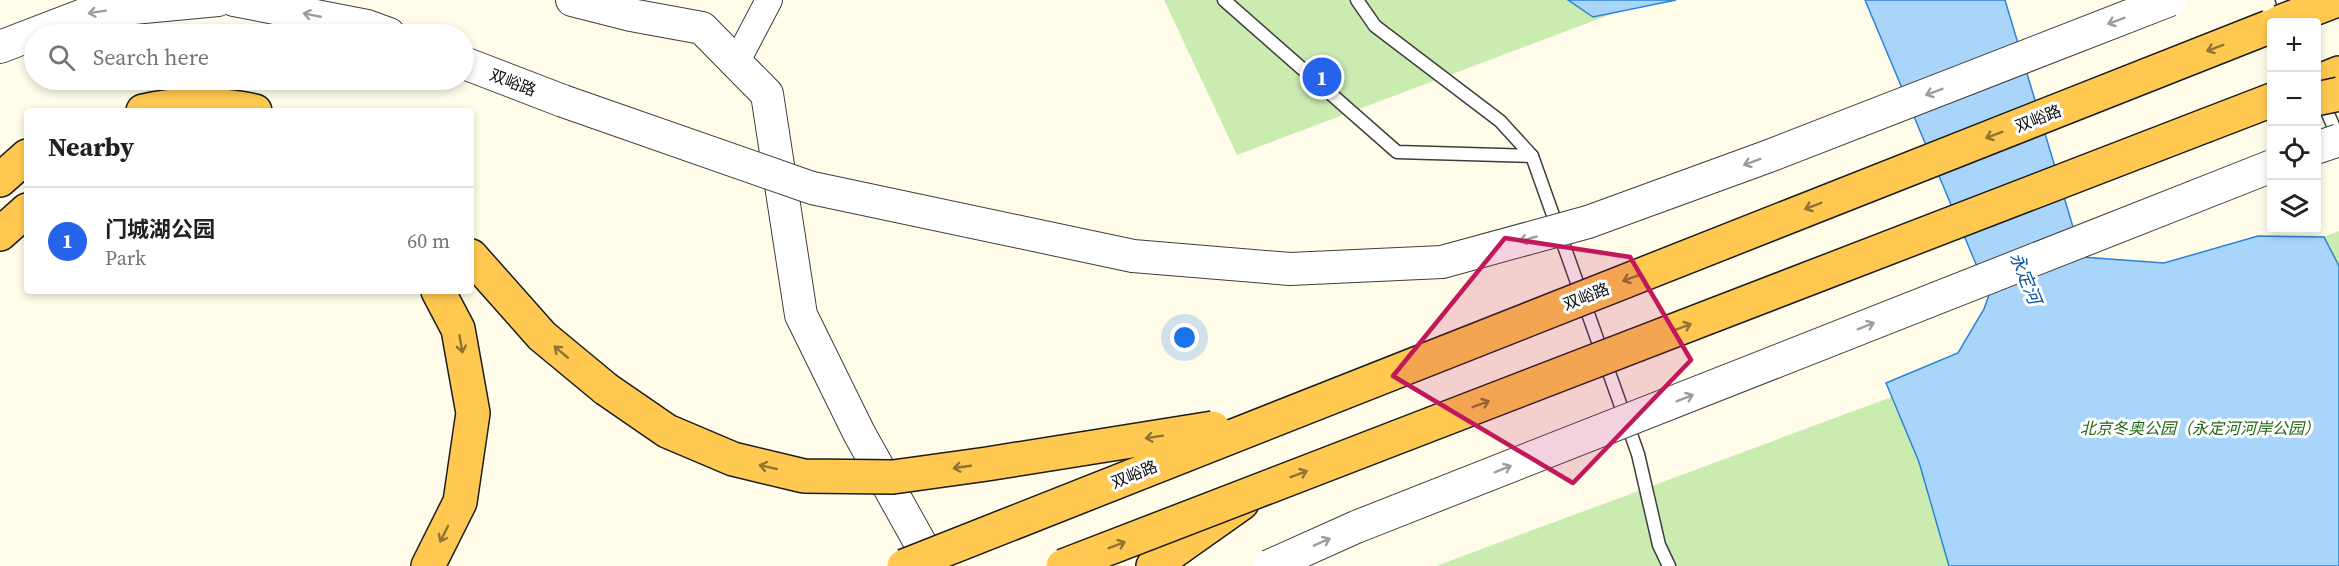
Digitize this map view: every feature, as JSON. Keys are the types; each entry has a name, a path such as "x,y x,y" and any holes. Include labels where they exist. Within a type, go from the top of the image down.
{"highway":[{"path":"2282,18 2312,0"},
{"path":"2286,18 2337,0"},
{"name":"双峪路","path":"904,566 2267,25"},
{"path":"2321,82 2339,73"},
{"path":"2321,98 2339,94"},
{"path":"1063,566 2267,102"},
{"path":"155,108 231,106 241,108"},
{"path":"2207,125 2267,111"},
{"path":"0,234 24,213"},
{"path":"474,259 542,336 606,389 667,431 733,459 804,476 893,477 1274,418"},
{"path":"428,566 460,502 473,413 458,329 440,294"},
{"path":"1153,566 1262,488"}],"street":[{"path":"60,24 91,12 218,0"},
{"path":"234,0 358,24"},
{"path":"572,0 632,15 702,28 768,94 801,315 859,433 933,566"},
{"path":"737,61 769,0"},
{"name":"双峪路","path":"474,67 563,101 812,188 1133,256 1290,269 1443,262 1588,222 1769,156 2170,0"},
{"path":"0,47 24,38"},
{"path":"2321,146 2339,140"},
{"path":"1269,566 1356,527 2267,168"}],"lane":[{"path":"1224,0 1397,152 1532,156"},
{"path":"1357,0 1375,26 1500,121 1532,156 1638,454 1659,545 1669,566"},
{"path":"2321,96 2339,140"}],"highlighted area":[{"path":"1505,238 1630,257 1691,360 1573,483 1393,376"}],"green space":[{"path":"1164,0 1649,0 1237,155"},
{"name":"北京冬奥公园（永定河河岸公园）","path":"2339,231 2339,566 1436,566"}],"water":[{"path":"1568,0 1676,0 1593,17"},
{"name":"北京冬奥公园（永定河河岸公园）","path":"1865,0 2005,0 2082,257 2164,263 2258,236 2324,237 2339,266 2339,566 1949,566 1919,462 1886,383 1958,353 1984,309 1989,295"}],"place":[{"name":"门城湖公园","path":"1322,77"}],"water label":[{"name":"永定河","path":"2026,278"}]}
